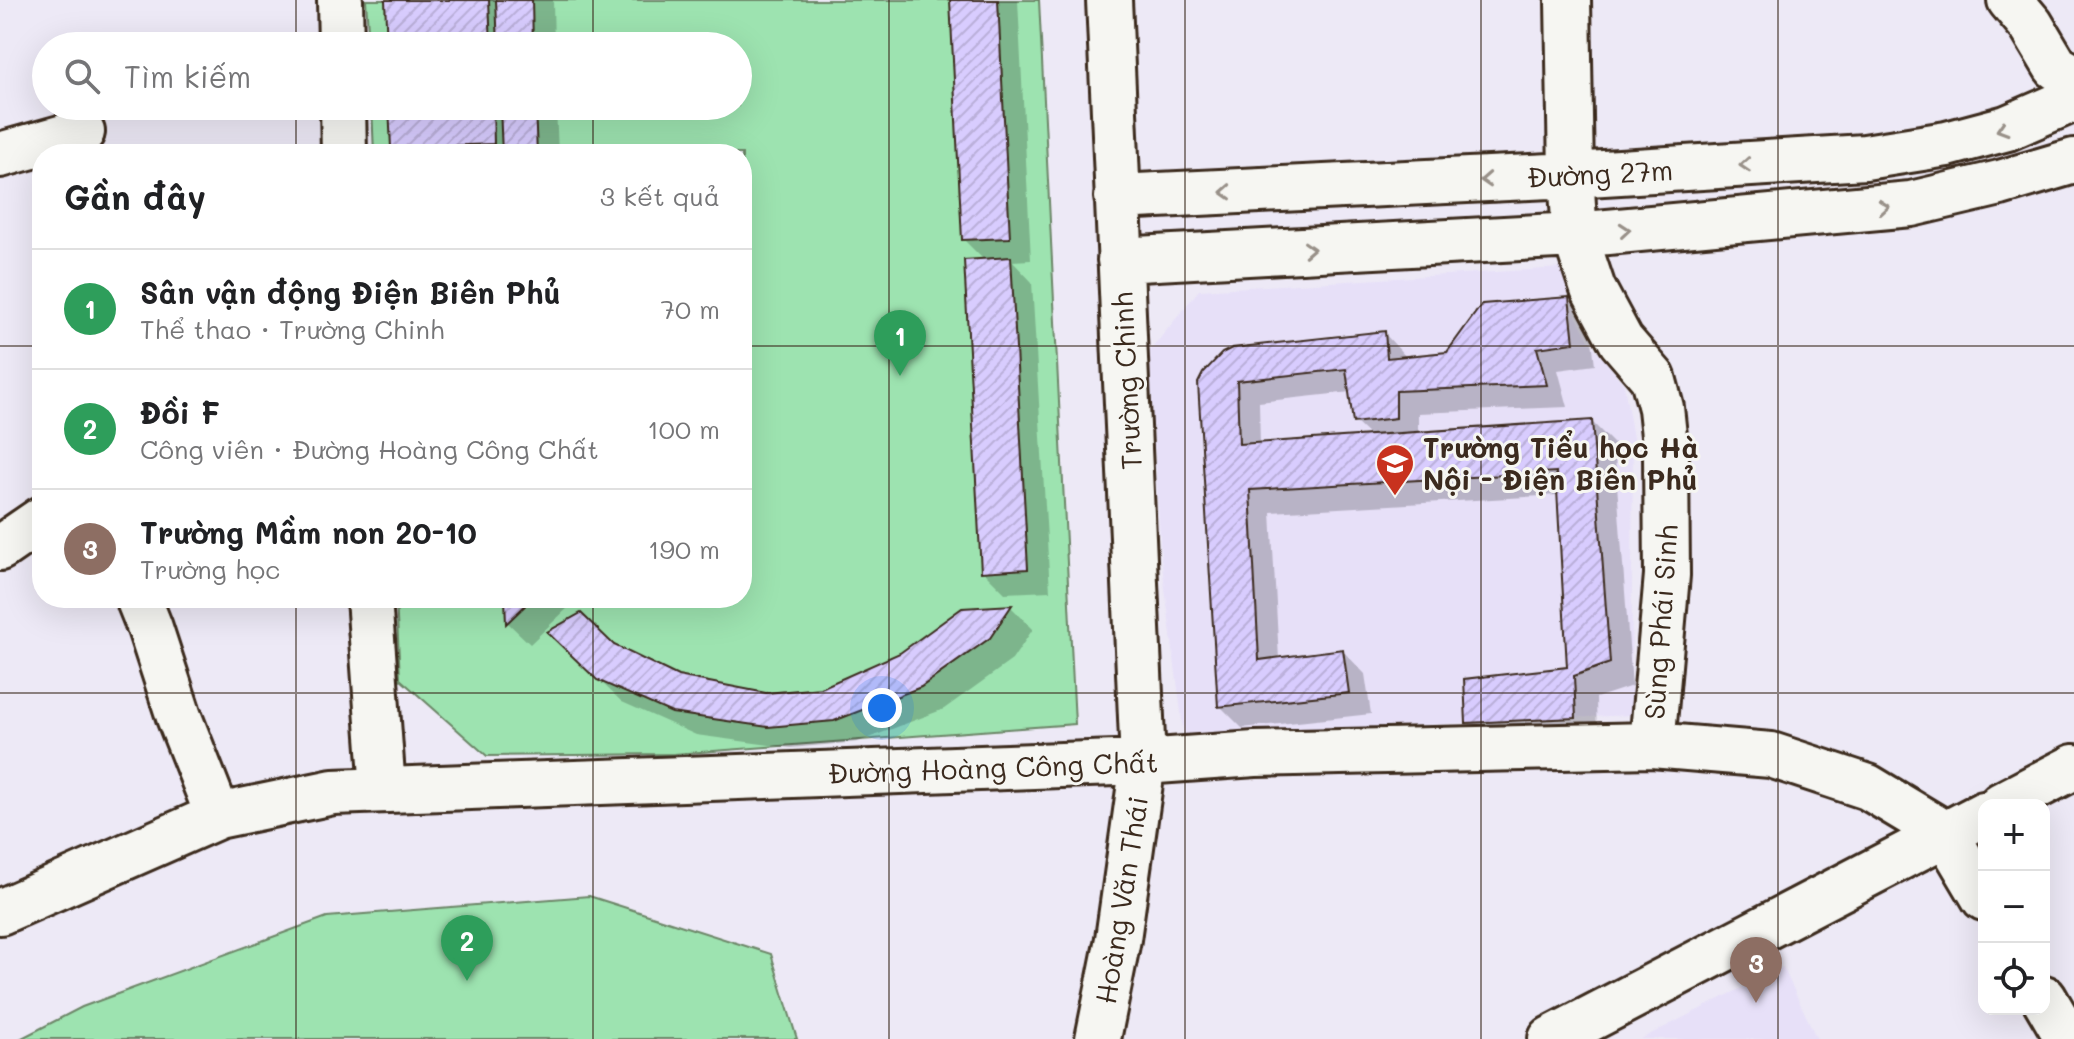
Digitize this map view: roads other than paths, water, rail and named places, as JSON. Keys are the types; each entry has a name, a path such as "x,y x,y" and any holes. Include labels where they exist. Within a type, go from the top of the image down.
{"street":[{"path":"340,0 341,32"},
{"name":"Trường Chinh","path":"1109,0 1143,762"},
{"path":"1568,0 1571,175"},
{"path":"2010,0 2031,25 2056,67 2074,77"},
{"name":"Đường 27m","path":"1117,197 1865,157 1947,144 2007,128 2074,99"},
{"path":"343,120 344,144"},
{"path":"39,144 82,132"},
{"path":"0,155 32,146"},
{"name":"Đường 27m","path":"1120,260 1575,235 1911,204 2074,161"},
{"name":"Sùng Phái Sinh","path":"1571,175 1575,235 1593,289 1621,341 1653,378 1661,408 1666,454 1667,575 1652,745"},
{"path":"1383,185 1387,244"},
{"path":"0,548 32,526"},
{"path":"142,608 179,717 218,816"},
{"path":"370,608 383,790"},
{"name":"Đường Hoàng Công Chất","path":"0,912 218,816 333,792 1143,762 1255,754 1652,745 1771,755 1868,787 1946,834"},
{"name":"Hoàng Văn Thái","path":"1098,1039 1118,939 1143,762"},
{"path":"2013,799 2074,767"},
{"path":"1551,1039 1978,817"},
{"path":"1946,834 1978,888"},
{"path":"2050,1008 2068,1039"}],"place":[{"name":"Sân vận động Điện Biên Phủ","path":"900,376"},
{"name":"Trường Tiểu học Hà Nội - Điện Biên Phủ","path":"1395,497"},
{"name":"Đồi F","path":"467,981"},
{"name":"Trường Mầm non 20-10","path":"1756,1003"}]}
